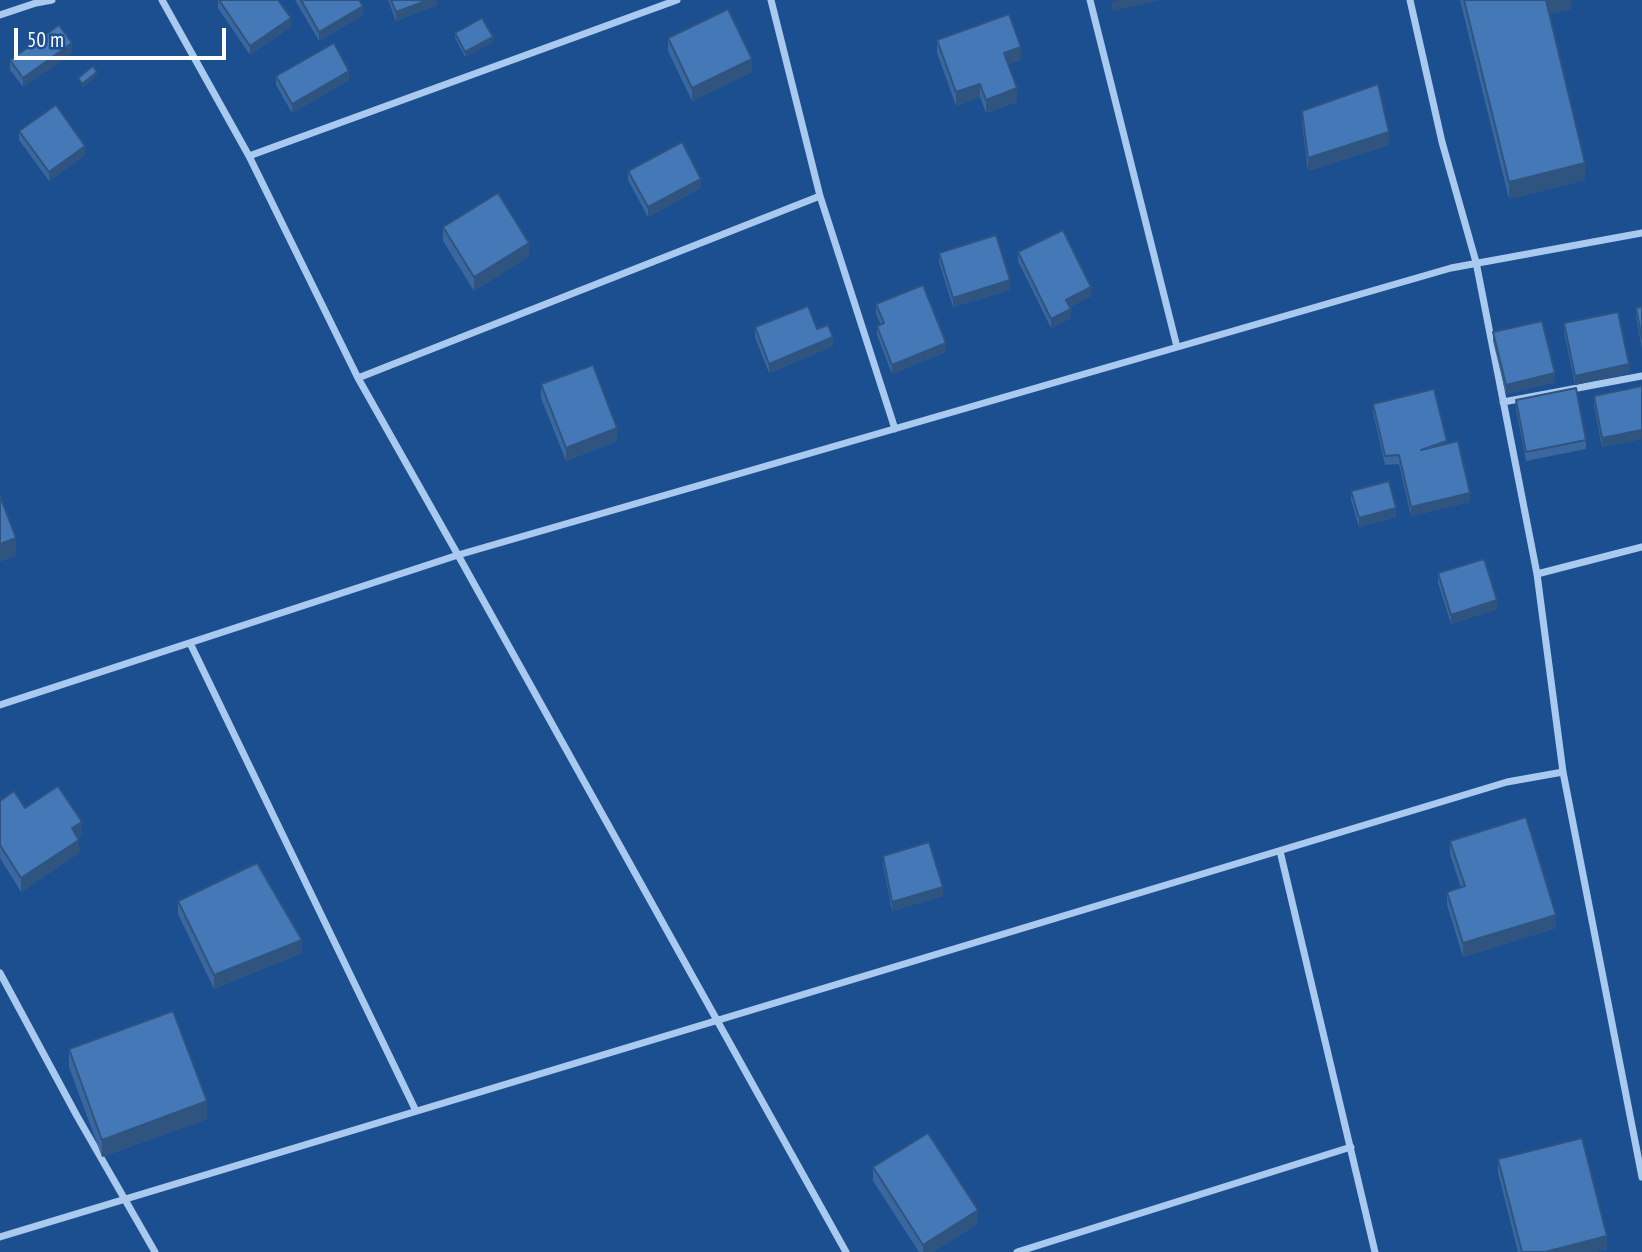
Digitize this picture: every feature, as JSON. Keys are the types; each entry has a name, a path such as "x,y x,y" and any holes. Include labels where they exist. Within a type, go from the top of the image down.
{"street":[{"path":"0,15 52,0"},
{"path":"162,0 249,156 358,378 846,1252"},
{"path":"249,156 677,0"},
{"path":"771,0 820,196 895,429"},
{"path":"1090,0 1177,347"},
{"path":"1410,0 1442,142 1476,262 1537,574 1563,772 1642,1177"},
{"path":"358,378 820,196"},
{"path":"0,705 458,555 1437,272 1476,262 1642,233"},
{"path":"1503,402 1642,376"},
{"path":"1537,574 1642,547"},
{"path":"190,643 416,1111"},
{"path":"0,1237 1507,782 1563,772"},
{"path":"1280,851 1376,1252"},
{"path":"1,976 155,1252"},
{"path":"1017,1252 1350,1147"}],"building":[{"path":"219,0 278,0 291,18 250,46"},
{"path":"301,0 359,0 363,6 319,32"},
{"path":"391,0 428,0 396,12"},
{"path":"1464,0 1546,0 1585,163 1509,182"},
{"path":"728,9 752,59 692,88 668,38"},
{"path":"1009,14 1021,47 1004,53 1017,88 986,100 980,84 956,92 937,40"},
{"path":"482,18 493,37 465,52 455,33"},
{"path":"59,25 72,43 23,78 10,60"},
{"path":"334,43 349,71 292,104 276,76"},
{"path":"93,66 97,72 82,84 78,78"},
{"path":"1378,84 1389,132 1308,158 1302,111"},
{"path":"56,105 85,146 49,172 19,131"},
{"path":"682,142 701,179 648,207 628,171"},
{"path":"498,193 529,243 474,277 443,227"},
{"path":"1063,230 1091,287 1066,300 1071,309 1051,319 1018,252"},
{"path":"996,235 1010,280 953,298 939,253"},
{"path":"923,285 946,343 892,365 877,326 884,323 876,304"},
{"path":"808,306 817,329 828,325 833,337 769,364 755,327"},
{"path":"1642,307 1642,339 1636,308"},
{"path":"1618,312 1629,364 1575,376 1564,323"},
{"path":"1542,321 1555,373 1506,385 1493,332"},
{"path":"593,365 617,428 566,448 541,384"},
{"path":"1642,386 1642,430 1602,438 1594,396"},
{"path":"1576,388 1586,440 1526,452 1516,400"},
{"path":"1434,389 1447,441 1421,450 1458,441 1470,493 1411,507 1399,455 1385,456 1373,404"},
{"path":"1389,481 1396,508 1359,518 1351,491"},
{"path":"0,496 16,538 0,544"},
{"path":"1484,559 1497,600 1451,615 1438,573"},
{"path":"58,786 82,822 72,828 79,840 21,878 0,845 0,801 14,791 25,808"},
{"path":"1526,817 1556,915 1463,943 1447,892 1465,886 1450,841"},
{"path":"929,842 943,887 892,902 883,856"},
{"path":"257,863 302,940 214,975 178,901"},
{"path":"173,1011 207,1101 102,1140 69,1049"},
{"path":"928,1133 978,1210 923,1245 873,1167"},
{"path":"1582,1138 1607,1236 1545,1252 1522,1252 1498,1159"}]}
